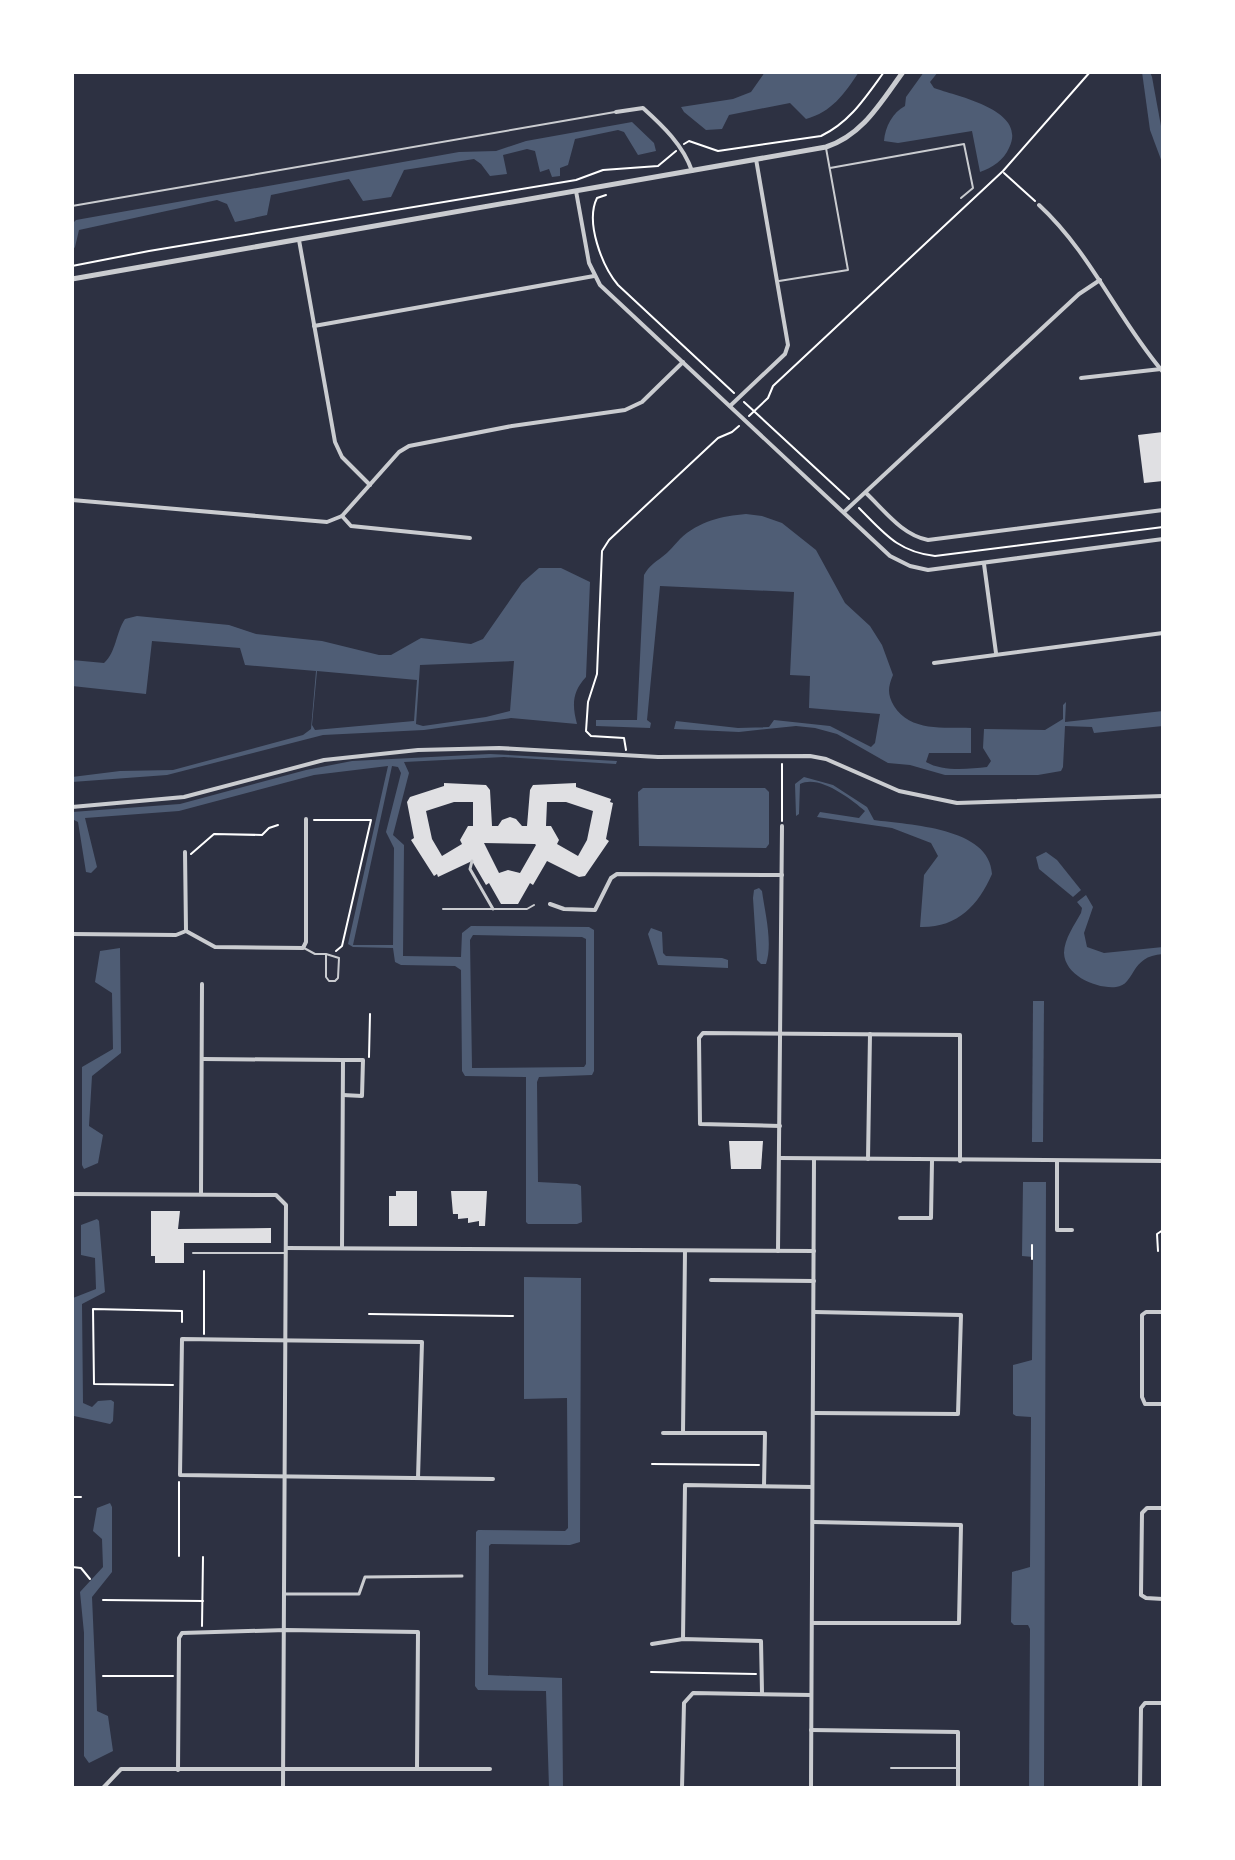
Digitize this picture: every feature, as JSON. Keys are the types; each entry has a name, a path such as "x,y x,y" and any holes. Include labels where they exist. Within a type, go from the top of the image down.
{"street":[{"path":"72,279 826,147 859,130 903,72"},
{"path":"616,112 643,108 680,147 692,171"},
{"path":"730,406 785,354 788,345 756,159"},
{"path":"576,191 594,276 890,556 910,566 928,570 1163,539"},
{"path":"1039,205 1075,243 1162,371"},
{"path":"299,239 337,451 370,485"},
{"path":"314,326 594,276"},
{"path":"844,512 1079,294 1100,280"},
{"path":"72,500 327,522 342,516 399,452 418,443 625,410 642,402 683,362"},
{"path":"1081,378 1162,371"},
{"path":"866,493 901,527 928,540 1163,510"},
{"path":"342,516 351,526 470,538"},
{"path":"984,563 996,653"},
{"path":"934,663 1163,633"},
{"path":"72,807 184,797 324,760 360,755 499,748 702,758 810,756 826,759 899,791 957,803 1005,804 1163,796"},
{"path":"186,931 215,947 303,948 306,942 306,819"},
{"path":"778,1251 782,826"},
{"path":"185,853 186,931"},
{"path":"472,861 470,869 493,909"},
{"path":"550,904 564,909 595,910 611,878 617,874 782,875"},
{"path":"72,934 176,935 186,931"},
{"path":"201,1194 202,984"},
{"path":"780,1126 700,1124 699,1038 703,1033 960,1035 960,1161"},
{"path":"868,1159 870,1034"},
{"path":"203,1059 363,1060 362,1096 343,1095"},
{"path":"342,1248 343,1060"},
{"path":"780,1158 1163,1161"},
{"path":"811,1788 814,1159"},
{"path":"900,1218 931,1218 932,1161"},
{"path":"1057,1161 1057,1230 1072,1230"},
{"path":"72,1194 276,1195 286,1205 283,1788"},
{"path":"287,1250 814,1251"},
{"path":"683,1433 685,1251"},
{"path":"711,1280 814,1281"},
{"path":"813,1312 961,1315 958,1414 814,1413"},
{"path":"1163,1312 1146,1312 1142,1315 1142,1397 1145,1404 1163,1404"},
{"path":"418,1478 422,1342 182,1339 180,1475 493,1479"},
{"path":"663,1433 765,1433 764,1486"},
{"path":"683,1639 685,1485 812,1487"},
{"path":"1163,1508 1147,1508 1142,1513 1141,1595 1163,1599"},
{"path":"812,1522 961,1525 959,1623 813,1623"},
{"path":"285,1594 359,1594 365,1577 462,1576"},
{"path":"178,1770 179,1638 188,1631 286,1630 418,1632 417,1769"},
{"path":"652,1644 683,1639 761,1641 762,1693"},
{"path":"682,1788 684,1703 687,1696 693,1693 811,1695"},
{"path":"1140,1788 1141,1708 1145,1703 1163,1703"},
{"path":"811,1730 958,1732 958,1788"},
{"path":"103,1788 121,1769 490,1769"}],"lane":[{"path":"72,206 616,112"},
{"path":"830,168 964,144 973,188 961,198"},
{"path":"777,281 848,270 826,147"},
{"path":"443,909 527,909 534,905"},
{"path":"303,948 315,954 326,954 333,955 339,958 338,978 335,981 329,981 326,977 326,954"},
{"path":"193,1253 287,1250"},
{"path":"891,1768 958,1768"}],"path":[{"path":"72,266 576,180 603,170 658,166 689,141 718,151 821,136 852,115 884,72"},
{"path":"626,756 624,738 591,736 586,731 588,702 597,674 602,551 609,540 718,438 732,432 754,412 768,398 773,386 1003,171 1090,72"},
{"path":"1003,171 1039,205"},
{"path":"606,185 605,196 597,198 593,211 600,254 618,285 900,547 916,554 935,556 1163,527"},
{"path":"782,771 782,826"},
{"path":"306,819 371,820 342,946 333,955"},
{"path":"185,853 193,854 214,834 262,835 278,825"},
{"path":"363,1060 369,1058 370,1014"},
{"path":"1158,1251 1157,1234 1163,1230"},
{"path":"1032,1245 1032,1259"},
{"path":"204,1271 204,1339"},
{"path":"181,1385 94,1384 93,1309 182,1311 182,1322"},
{"path":"369,1314 513,1316"},
{"path":"652,1464 764,1465"},
{"path":"179,1556 180,1475"},
{"path":"72,1497 81,1497"},
{"path":"202,1631 203,1557"},
{"path":"72,1567 81,1568 90,1579"},
{"path":"103,1600 203,1601"},
{"path":"651,1672 761,1674"},
{"path":"103,1676 179,1676"}],"water":[{"path":"765,72 859,72 830,107 806,119 790,103 729,115 722,129 706,130 681,107 733,99 751,92"},
{"path":"924,72 938,72 930,82 934,88 988,107 1009,124 1012,135 1009,148 997,163 980,172 972,131 898,143 884,141 890,120 905,106 906,97"},
{"path":"1142,72 1150,72 1152,77 1163,137 1163,165 1150,130"},
{"path":"632,122 654,143 656,151 638,155 624,132 618,130 575,139 568,165 560,168 560,176 552,177 549,169 540,172 535,151 527,149 503,155 507,174 490,176 474,159 404,170 391,197 363,201 349,179 271,195 267,215 235,222 227,204 217,200 79,230 72,251 72,224 76,220 459,152 496,151 526,141"},
{"path":"746,514 782,523 816,550 845,603 870,626 882,645 893,675 889,687 890,698 901,714 928,726 971,728 971,753 929,753 926,762 948,769 987,767 991,761 983,748 984,729 1045,730 1063,719 1063,705 1066,702 1065,722 1163,711 1163,726 1094,733 1092,727 1065,726 1061,771 1038,775 945,775 910,765 888,763 837,734 815,728 796,726 739,732 674,729 676,721 738,728 769,727 774,720 830,726 871,747 875,743 880,714 809,708 810,676 790,675 794,592 660,586 647,720 651,723 650,728 596,726 596,720 637,720 646,572 695,528 720,518"},
{"path":"539,568 561,568 590,582 586,677 574,699 577,724 511,718 424,730 323,735 167,775 72,782 72,777 120,771 173,770 303,735 311,729 316,671 245,665 240,648 152,641 146,694 72,686 72,660 104,663 111,654 125,619 137,616 229,625 256,634 322,641 391,655 421,638 471,644 483,639 522,583","holes":["514,661 510,711 423,726 416,724 420,665","317,671 417,680 414,721 315,730 312,725"]},
{"path":"490,754 617,761 616,764 504,757 404,762 409,773 393,835 404,845 403,956 461,957 462,933 471,926 589,927 594,930 594,1071 592,1075 539,1077 537,1082 538,1182 581,1186 582,1222 526,1222 526,1077 465,1076 462,1071 461,970 455,966 401,965 395,962 393,948 353,947 348,944 388,766 314,775 179,811 85,818 97,867 91,873 86,872 78,822 72,819 72,812 180,804 306,770 352,761","holes":["392,766 398,767 401,773 386,832 394,848 393,945 353,945","473,935 586,939 584,1067 472,1068 470,940"]},
{"path":"804,777 833,785 867,807 874,820 945,831 978,846 988,858 992,874 980,896 955,919 945,924 920,927 924,875 938,856 931,843 892,828 817,817 820,812 859,818 865,811 834,789 816,782 800,784 799,814 796,816 795,784"},
{"path":"643,788 765,788 769,792 769,844 766,848 639,846 638,792"},
{"path":"1046,852 1057,860 1081,890 1073,897 1039,869 1036,857"},
{"path":"759,888 768,928 766,964 757,960 753,898 754,890"},
{"path":"1086,895 1093,907 1084,933 1087,947 1104,953 1163,947 1163,954 1144,960 1127,981 1116,987 1100,986 1076,974 1064,953 1070,932 1081,913 1082,908 1077,902"},
{"path":"651,928 662,932 663,953 666,956 722,958 728,960 728,968 658,965 648,934"},
{"path":"120,948 121,1053 92,1076 89,1126 103,1135 98,1163 84,1169 82,1067 113,1049 112,993 95,982 100,951"},
{"path":"1033,1001 1044,1001 1043,1142 1032,1142"},
{"path":"1023,1182 1046,1182 1044,1788 1029,1788 1030,1629 1028,1625 1014,1625 1011,1622 1012,1572 1030,1567 1031,1417 1013,1414 1013,1365 1032,1360 1033,1257 1022,1256"},
{"path":"97,1219 105,1292 82,1304 83,1403 92,1407 98,1401 114,1402 113,1421 110,1424 74,1416 73,1413 73,1298 96,1289 95,1258 81,1255 81,1225"},
{"path":"524,1277 581,1278 580,1542 570,1545 489,1546 488,1675 562,1678 563,1788 549,1788 546,1691 478,1690 475,1686 476,1532 565,1531 568,1528 567,1398 524,1399"},
{"path":"110,1503 112,1572 92,1597 97,1711 108,1716 113,1751 89,1763 84,1756 84,1633 80,1592 103,1567 102,1539 93,1531 97,1508"}],"building":[{"path":"1163,432 1163,481 1144,483 1138,435"},
{"path":"444,783 486,785 490,790 492,826 498,826 510,817 527,826 533,785 576,783 576,787 611,799 613,803 606,839 609,841 585,876 579,877 547,861 518,904 501,904 472,861 434,876 411,840 414,838 407,802 410,797 444,786","holes":["454,802 473,802 473,826 468,826 460,840 462,844 442,856 432,839 426,811","547,802 566,802 593,811 587,840 578,856 557,844 559,840 551,826 546,826","484,843 536,845 520,873 508,870 499,873"]},
{"path":"729,1141 763,1141 761,1169 731,1169"},
{"path":"396,1191 417,1191 417,1226 389,1226 389,1196 396,1196"},
{"path":"451,1191 487,1191 485,1226 479,1226 479,1221 468,1223 468,1218 458,1219 458,1214 453,1214"},
{"path":"151,1211 180,1211 178,1229 271,1228 271,1243 184,1243 184,1263 155,1263 155,1256 151,1256"}]}
